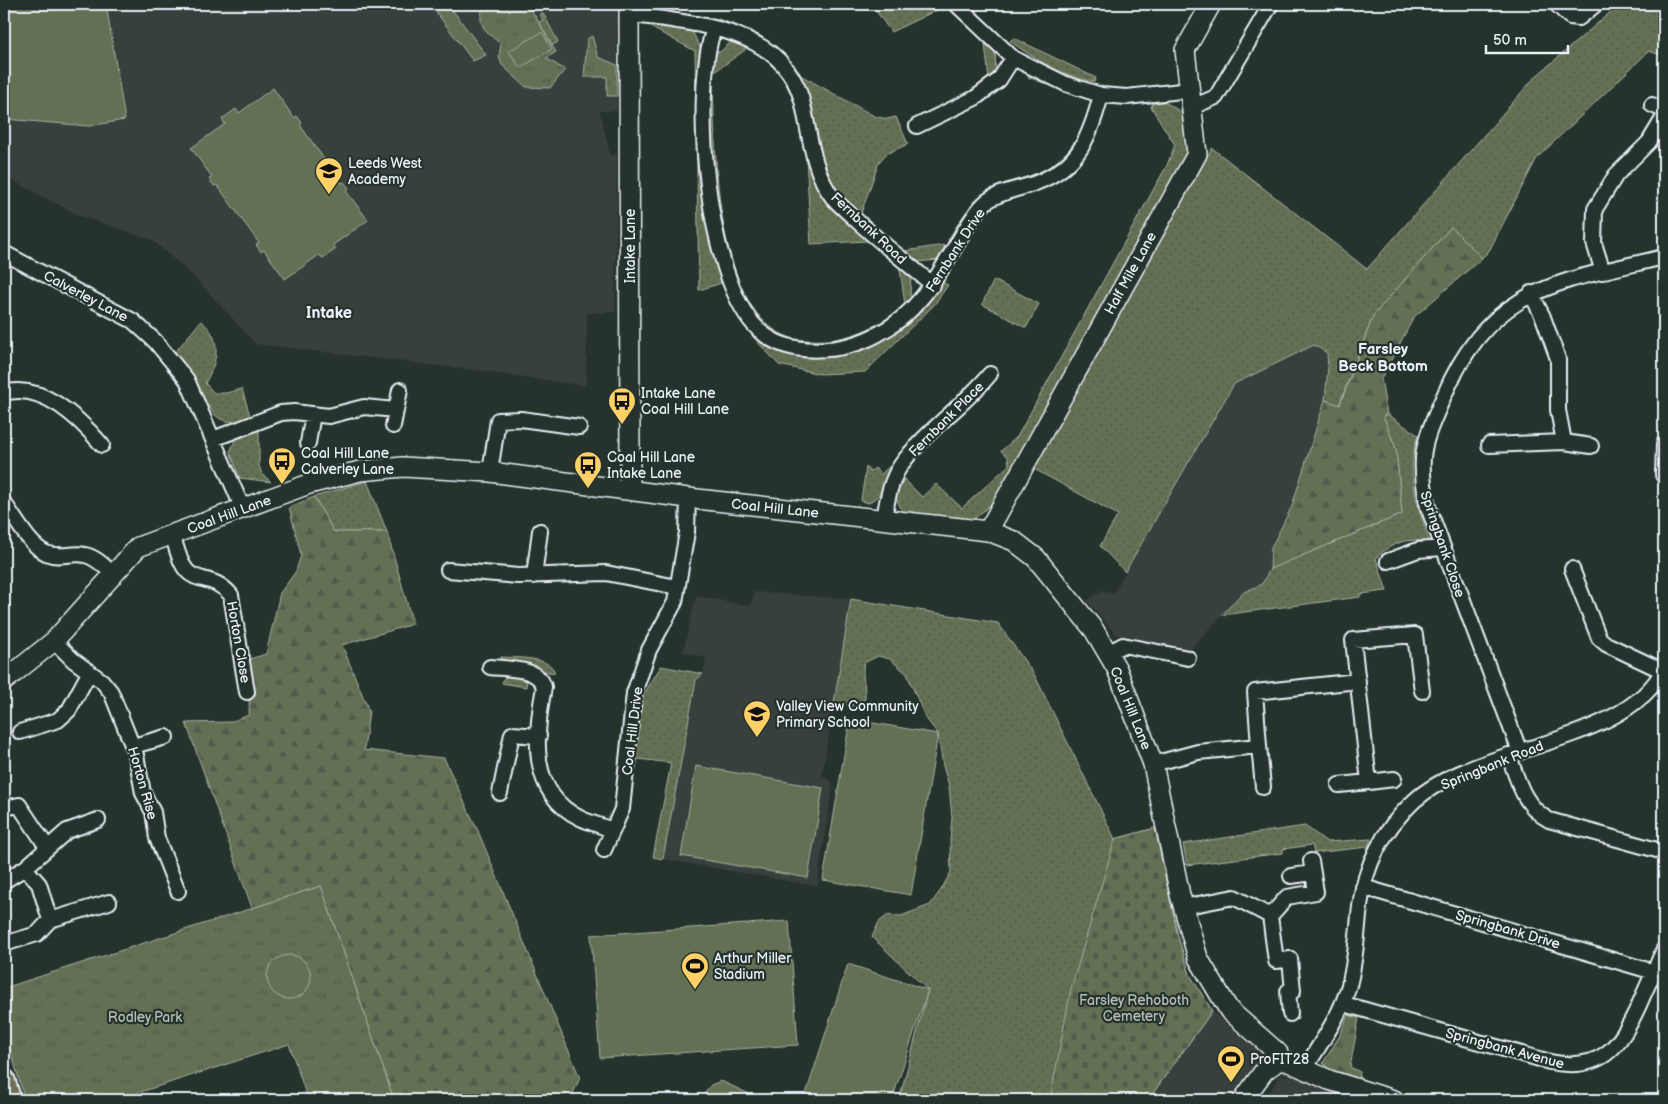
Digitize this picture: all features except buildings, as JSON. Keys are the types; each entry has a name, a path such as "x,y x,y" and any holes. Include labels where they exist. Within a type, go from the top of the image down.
{"main road":[{"path":"4,1080 10,1100"}],"street":[{"path":"956,4 1013,58 1066,84 1102,95 1191,98 1216,98 1271,4"},
{"name":"Half Mile Lane","path":"988,531 1197,154 1185,50 1211,4"},
{"path":"1556,4 1570,16 1579,18 1596,4"},
{"name":"Fernbank Road","path":"629,9 745,37 763,47 780,61 797,86 815,158 822,178 833,198 875,237 934,285"},
{"name":"Intake Lane","path":"629,9 630,489"},
{"name":"Fernbank Drive","path":"714,28 708,48 703,101 710,198 716,235 728,274 744,313 758,330 787,346 815,350 850,346 878,334 907,316 934,285 973,218 987,201 1060,172 1076,157 1088,137 1102,95"},
{"path":"918,126 975,98 999,80 1013,58"},
{"path":"1603,272 1594,243 1595,209 1616,175 1649,142 1664,117"},
{"name":"Calverley Lane","path":"4,253 133,321 156,341 187,380 243,508"},
{"name":"Springbank Close","path":"1664,257 1561,282 1531,294 1494,319 1455,368 1423,446 1421,465 1423,487 1428,507 1514,754 1525,798 1538,814 1549,820 1664,852"},
{"path":"1531,294 1544,317 1558,358 1558,410 1564,442"},
{"name":"Fernbank Place","path":"884,519 888,494 900,466 931,431 974,394 990,374"},
{"path":"4,393 19,390 36,393 82,421 102,445"},
{"path":"393,426 400,390"},
{"path":"213,439 281,413 341,415 364,407 396,410"},
{"path":"308,443 313,414"},
{"path":"490,472 498,420 521,419 579,427"},
{"path":"1489,445 1564,442 1591,446"},
{"path":"1663,475 1664,444"},
{"name":"Coal Hill Lane","path":"4,681 54,641 138,547 309,484 360,471 403,467 490,472 688,498 988,531 1014,541 1036,558 1094,630 1117,669 1153,764 1182,907 1198,958 1215,990 1229,1010 1278,1053 1279,1060"},
{"name":"Coal Hill Drive","path":"604,850 622,809 634,693 649,650 675,602 687,532 688,498"},
{"path":"4,503 28,535 46,553 63,556 85,554 96,560 113,574"},
{"path":"534,576 540,531"},
{"name":"Horton Close","path":"172,534 185,569 192,575 214,580 223,585 231,595 247,692"},
{"path":"1388,561 1418,550 1442,548"},
{"path":"1572,569 1598,638 1606,644 1664,669"},
{"path":"448,570 534,576 606,573 677,587"},
{"path":"1369,782 1353,640 1415,635 1422,691"},
{"name":"Horton Rise","path":"54,641 89,673 102,681 111,692 133,746 143,793 153,812 157,838 178,891"},
{"path":"1108,654 1123,644 1188,658"},
{"path":"490,666 531,672 542,681 544,687 537,760 541,775 561,806 579,818 613,830"},
{"name":"Springbank Road","path":"1305,1069 1344,1004 1354,961 1363,887 1380,843 1396,819 1416,799 1461,774 1627,710 1656,682 1664,669"},
{"path":"20,732 58,720 69,710 89,673"},
{"path":"1263,787 1255,692 1358,681"},
{"path":"500,793 512,734 539,736"},
{"path":"133,746 166,737"},
{"path":"1153,764 1198,752 1259,746"},
{"path":"1339,785 1394,779"},
{"path":"4,808 19,805 47,847"},
{"path":"4,881 24,868 67,831 98,820"},
{"path":"1290,1014 1288,991 1293,991 1290,959 1276,961 1270,916 1287,897 1316,892 1312,867 1291,876"},
{"path":"24,868 39,884 50,920"},
{"name":"Springbank Drive","path":"1363,887 1654,972"},
{"path":"1182,907 1234,897 1270,916"},
{"path":"4,944 37,934 50,920 109,902"},
{"name":"Springbank Avenue","path":"1344,1004 1570,1066 1592,1062 1616,1047 1629,1025 1664,949"},
{"path":"1243,1100 1264,1071 1279,1060 1329,1080 1394,1100"}],"shaded area":[{"name":"Leeds West Academy","path":"4,4 617,4 617,111 600,111 610,155 617,155 615,312 587,313 586,386 475,370 256,344 193,276 152,240 78,215 4,176"},
{"path":"1313,345 1327,353 1328,367 1325,400 1292,506 1271,548 1270,569 1262,584 1242,593 1187,653 1117,635 1087,601 1102,590 1113,594 1234,384"},
{"name":"Valley View Community Primary School","path":"754,592 851,599 822,775 833,783 817,886 663,859 696,680 703,674 706,658 683,652 696,596 751,606"},
{"path":"1212,1011 1263,1055 1232,1100 1148,1100"},
{"path":"1280,1075 1304,1078 1366,1100 1265,1100"}],"green space":[{"path":"15,4 106,4 125,120 89,126 4,119 4,7"},
{"path":"430,4 448,4 486,55 473,61"},
{"path":"486,4 528,4 556,52 546,58 565,70 550,88 526,87 502,65 499,57 501,44 487,32 481,22 482,11"},
{"path":"871,4 935,4 941,8 891,32"},
{"path":"1620,4 1664,4 1663,56 1649,51 1537,158 1489,251 1482,258 1451,227 1373,316 1339,405 1325,400 1328,367 1327,353 1314,345 1234,384 1125,572 1100,546 1118,515 1034,469 1212,148 1367,269 1535,77"},
{"path":"654,9 718,19 750,30 776,46 802,76 874,116 887,119 896,117 908,144 886,154 879,162 860,216 843,199 827,175 813,125 767,44 654,13"},
{"path":"543,13 558,42 552,45 539,22 543,20 540,14"},
{"path":"658,24 692,31 703,53 700,67 725,282 699,290 695,51 652,28"},
{"path":"542,32 552,49 520,68 509,51"},
{"path":"592,36 598,57 617,65 617,96 607,96 607,77 584,77 587,39"},
{"path":"1014,38 1096,78 1094,82 1071,76 1030,55 1010,41"},
{"path":"733,40 741,43 745,50 717,70 710,70 713,51 720,52"},
{"path":"985,44 995,50 996,73 989,79"},
{"path":"710,74 713,74 717,178 722,219 731,258 744,292 762,319 786,336 802,340 823,340 856,334 896,312 899,315 877,328 853,338 828,343 815,343 802,342 781,336 769,330 753,315 747,305 730,262 718,209 712,155"},
{"path":"1030,74 1078,93 1077,96 1028,77"},
{"path":"273,88 294,118 297,116 302,123 300,125 341,183 344,182 349,188 346,191 368,220 333,245 336,249 323,258 319,255 285,279 264,250 261,252 256,245 259,243 217,185 214,186 209,179 212,177 191,148 225,124 222,119 236,109 239,113"},
{"path":"1165,102 1184,114 1188,132 1187,154 996,500 973,520 903,514 896,497 904,479 922,497 936,484 962,508 1009,465 1008,457 1001,451 1017,437 1167,165 1175,145 1151,107 1153,103"},
{"path":"1088,116 1084,134 1057,167 1011,185 952,242 948,240 966,213 982,196 1003,184 1040,172 1058,161 1078,137"},
{"path":"806,157 809,157 818,187 836,210 867,241 811,244"},
{"path":"1451,227 1482,258 1414,317 1381,379 1387,414 1383,416 1396,449 1402,514 1270,569 1271,548 1292,506 1325,400 1340,405 1373,316"},
{"path":"945,245 940,260 916,262 904,253 904,251"},
{"path":"900,269 911,277 910,295 915,300 908,308 905,305"},
{"path":"994,280 1039,304 1026,328 982,304"},
{"path":"944,283 948,285 934,305 865,372 820,374 779,365 752,336 754,334 767,343 785,347 854,349 873,345 896,332 907,323 928,303"},
{"path":"201,321 213,335 216,350 213,366 205,383 214,393 226,393 242,389 250,416 230,422 217,417 175,352"},
{"path":"1387,414 1418,435 1414,449 1413,477 1421,517 1430,543 1415,540 1401,542 1388,548 1376,558 1387,591 1360,594 1360,597 1222,615 1242,593 1262,584 1270,569 1402,514 1396,449 1383,416"},
{"path":"253,428 259,429 259,466 262,474 271,482 240,478 230,452 236,438"},
{"path":"893,463 879,495 869,503 861,501 866,467 870,472 875,468 881,474"},
{"path":"367,481 387,532 334,532 314,497"},
{"path":"314,497 334,532 387,532 413,624 342,645 369,711 364,750 444,758 478,831 580,1078 570,1100 394,1100 321,886 252,908 186,723 230,722 249,715 250,659 266,654 280,593 296,571 301,555 289,507"},
{"path":"851,599 998,623 1035,676 1115,839 1155,828 1178,937 1190,975 1212,1011 1148,1100 899,1100 928,990 872,937 879,922 888,915 901,916 930,905 951,872 950,840 952,818 949,786 943,766 938,734 925,717 907,674 890,659 878,656 864,663 865,699 853,706 834,703"},
{"path":"501,657 532,659 547,663 555,673 500,665"},
{"path":"661,666 703,674 696,680 663,859 653,857 671,763 638,759 635,772 632,771 643,696"},
{"path":"512,674 527,677 526,687 502,683 504,678"},
{"path":"850,719 938,734 911,895 823,880"},
{"path":"696,766 823,788 808,878 681,856"},
{"path":"1305,826 1327,842 1371,839 1368,847 1314,853 1312,845 1283,849 1283,853 1187,865 1183,844"},
{"name":"Farsley Rehoboth Cemetery","path":"1155,828 1178,937 1190,975 1212,1011 1148,1100 1050,1100 1071,989 1115,839"},
{"name":"Rodley Park","path":"321,886 394,1100 308,1100 289,1044 116,1100 25,1100 4,1028 4,988"},
{"name":"Arthur Miller Stadium","path":"789,921 798,1045 600,1058 591,935"},
{"path":"289,955 301,959 307,965 311,977 307,989 301,995 289,999 277,995 271,989 267,977 271,965 277,959"},
{"path":"848,964 928,990 892,1100 804,1100"},
{"path":"1348,1015 1359,1018 1350,1067 1360,1072 1359,1080 1333,1073 1323,1063 1339,1037"},
{"path":"721,1081 747,1093 755,1100 700,1100 711,1085"}],"place":[{"name":"Leeds West Academy","path":"329,195"},
{"name":"Intake Lane Coal Hill Lane","path":"622,425"},
{"name":"Coal Hill Lane Calverley Lane","path":"282,485"},
{"name":"Coal Hill Lane Intake Lane","path":"588,489"},
{"name":"Valley View Community Primary School","path":"757,738"},
{"name":"Arthur Miller Stadium","path":"695,990"},
{"name":"ProFIT28","path":"1231,1083"}],"district":[{"name":"Intake","path":"329,312"},
{"name":"Farsley Beck Bottom","path":"1383,358"}]}
